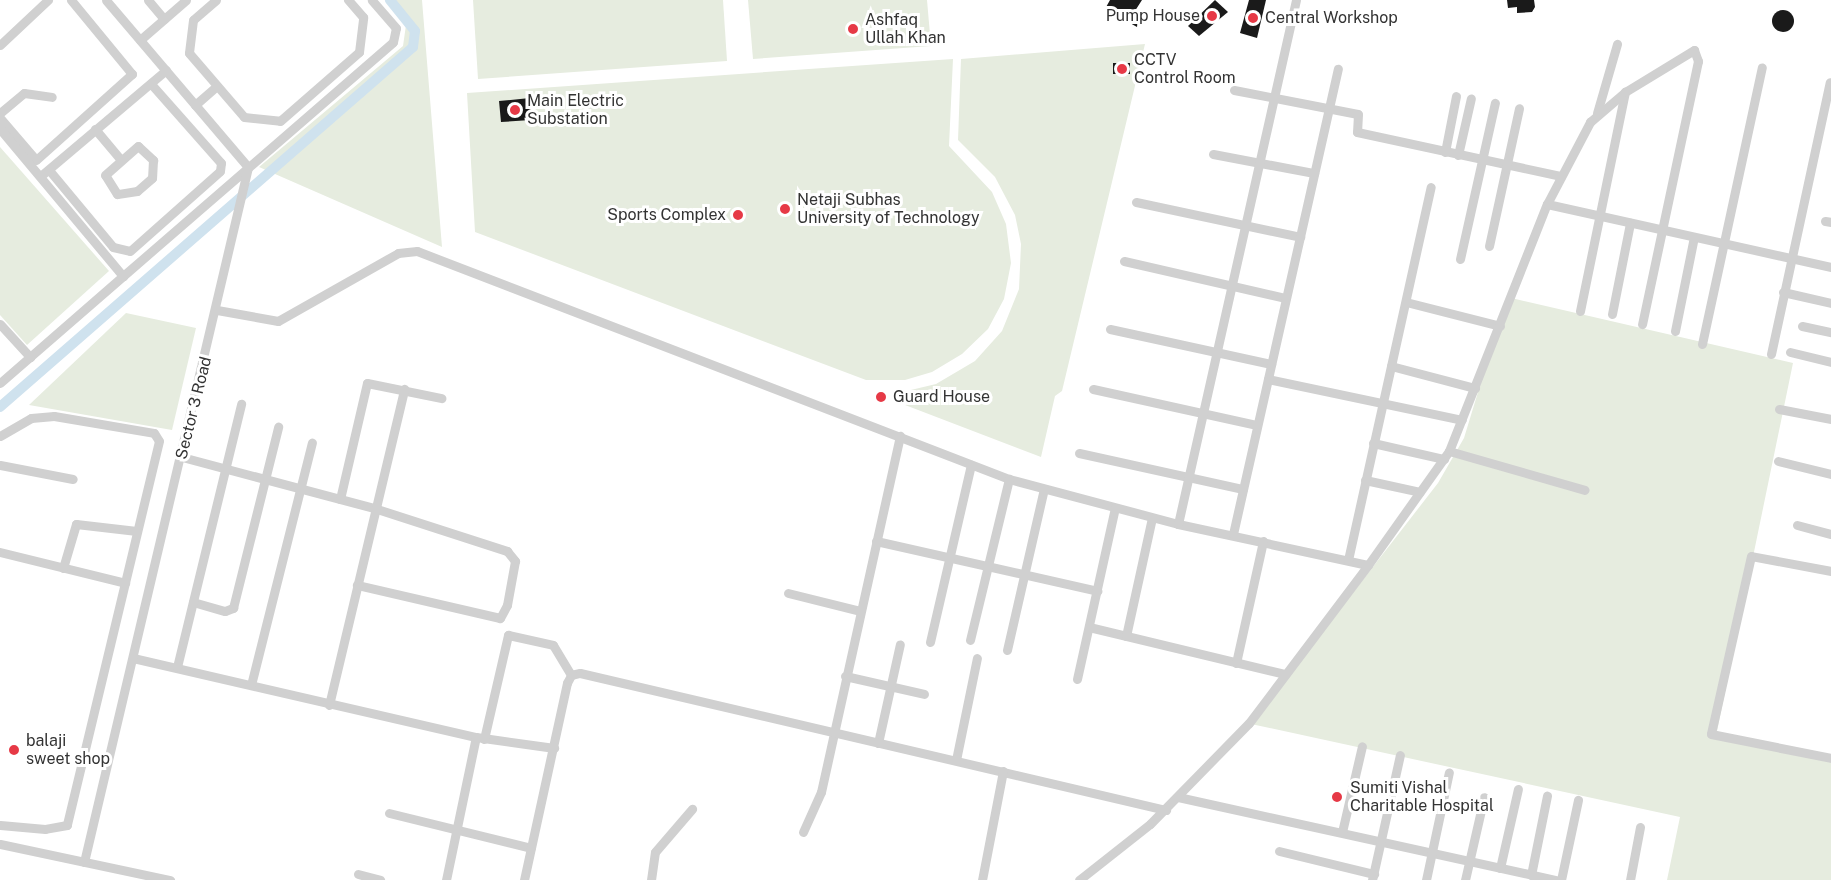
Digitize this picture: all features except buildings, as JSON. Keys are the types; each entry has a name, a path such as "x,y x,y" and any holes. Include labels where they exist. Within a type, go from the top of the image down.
{"street":[{"path":"0,45 48,0"},
{"path":"0,118 36,160 132,74 71,0"},
{"path":"106,0 248,167"},
{"path":"148,0 164,19"},
{"path":"140,40 186,0"},
{"path":"216,0 193,20 189,53 244,117 280,121 359,52 363,17 348,0"},
{"path":"0,383 393,42 396,28 372,0"},
{"path":"1178,524 1296,0"},
{"path":"1079,880 1166,810 1249,723 1368,565 1446,455 1500,326 1547,204 1597,113 1617,44"},
{"path":"1597,113 1685,52 1697,51 1663,230 1642,324"},
{"path":"1702,344 1726,244 1762,67"},
{"path":"1233,534 1338,69"},
{"path":"39,177 166,70"},
{"path":"1771,354 1789,258 1830,82"},
{"path":"49,170 113,247 130,251 215,177 221,163 151,84"},
{"path":"195,105 217,86"},
{"path":"1234,90 1358,114 1357,132 1561,176"},
{"path":"0,113 24,93 52,97"},
{"path":"1580,311 1625,93"},
{"path":"1445,152 1456,96"},
{"path":"1458,155 1471,98"},
{"path":"1460,259 1495,103"},
{"path":"1489,246 1519,108"},
{"path":"0,129 123,276"},
{"path":"95,129 120,159"},
{"path":"138,146 154,164 150,180 122,196 105,179 120,159 138,146"},
{"path":"1213,154 1314,173"},
{"name":"Sector 3 Road","path":"84,862 217,310 248,167"},
{"path":"1348,560 1431,187"},
{"path":"1136,202 1300,237"},
{"path":"1547,204 1831,267"},
{"path":"1612,314 1630,223"},
{"path":"1675,331 1694,237"},
{"path":"217,310 278,321 398,253 417,251 1009,479 1152,518 1368,565"},
{"path":"1124,261 1286,298"},
{"path":"1783,292 1831,303"},
{"path":"1406,302 1500,326"},
{"path":"0,324 30,357"},
{"path":"1802,326 1831,332"},
{"path":"1110,329 1271,364"},
{"path":"1790,352 1831,362"},
{"path":"1391,366 1475,388"},
{"path":"1268,379 1462,420"},
{"path":"340,499 367,383 441,398"},
{"path":"329,705 404,389"},
{"path":"1093,389 1257,425"},
{"path":"177,667 241,404"},
{"path":"1779,409 1831,419"},
{"path":"0,436 31,418 54,416 158,436 67,825 45,829 0,825"},
{"path":"193,602 225,611 233,608 278,427"},
{"path":"803,832 821,792 832,734 900,436"},
{"path":"251,685 312,443"},
{"path":"1373,443 1446,455 1585,490"},
{"path":"1080,453 1243,489"},
{"path":"182,457 377,509 513,555 507,605 500,618 492,619 357,585"},
{"path":"1778,461 1831,474"},
{"path":"0,465 73,479"},
{"path":"930,642 971,465"},
{"path":"970,640 1009,479"},
{"path":"1365,480 1420,492"},
{"path":"1007,650 1044,489"},
{"path":"1077,679 1115,508"},
{"path":"1126,636 1152,518"},
{"path":"63,568 76,524 137,531"},
{"path":"1797,525 1831,534"},
{"path":"876,541 1097,591"},
{"path":"1236,663 1263,541"},
{"path":"0,552 125,583"},
{"path":"1831,571 1751,556 1711,734 1831,758"},
{"path":"788,593 860,611"},
{"path":"1089,627 1285,674"},
{"path":"446,880 480,738 508,635 554,645 572,675 524,880"},
{"path":"878,742 900,644"},
{"path":"133,658 480,738 554,748"},
{"path":"956,760 977,658"},
{"path":"572,675 580,673 832,734 878,742 1166,810"},
{"path":"845,676 924,694"},
{"path":"1342,832 1362,746"},
{"path":"1279,850 1373,877 1400,755"},
{"path":"982,880 1003,771"},
{"path":"1426,880 1449,772"},
{"path":"1500,868 1518,789"},
{"path":"1178,796 1556,880"},
{"path":"1530,874 1547,796"},
{"path":"1465,880 1484,797"},
{"path":"1561,880 1578,800"},
{"path":"651,880 655,852 692,809"},
{"path":"389,813 531,848"},
{"path":"0,819 0,838"},
{"path":"1630,880 1640,827"},
{"path":"0,844 170,880"},
{"path":"358,874 380,880"}],"shaded area":[{"path":"385,0 422,0 442,247 259,167 403,46 406,25"},
{"path":"473,0 723,0 727,61 478,79"},
{"path":"748,0 927,0 931,46 753,59"},
{"path":"1145,44 1062,391 1055,396 1041,457 892,400 894,394 936,384 975,361 1002,331 1019,289 1021,244 1015,215 995,177 958,140 961,59"},
{"name":"Sports Complex","path":"953,59 949,146 992,192 1006,224 1011,263 1004,299 988,329 962,354 932,372 905,380 866,380 475,232 467,93"},
{"path":"0,147 109,271 27,345 0,315"},
{"path":"1507,297 1793,363 1716,736 1831,759 1831,880 1667,880 1680,817 1251,724 1438,483 1464,438"},
{"path":"126,313 196,328 172,430 29,405"}],"waterway":[{"path":"0,407 413,47 415,31 390,0"}],"place":[{"name":"Pump House","path":"1212,16"},
{"name":"Central Workshop","path":"1253,18"},
{"name":"Ashfaq Ullah Khan","path":"853,29"},
{"name":"CCTV Control Room","path":"1122,69"},
{"name":"Main Electric Substation","path":"515,110"},
{"name":"Netaji Subhas University of Technology","path":"785,209"},
{"name":"Sports Complex","path":"738,215"},
{"name":"Guard House","path":"881,397"},
{"name":"balaji sweet shop","path":"14,750"},
{"name":"Sumiti Vishal Charitable Hospital","path":"1337,797"}]}
